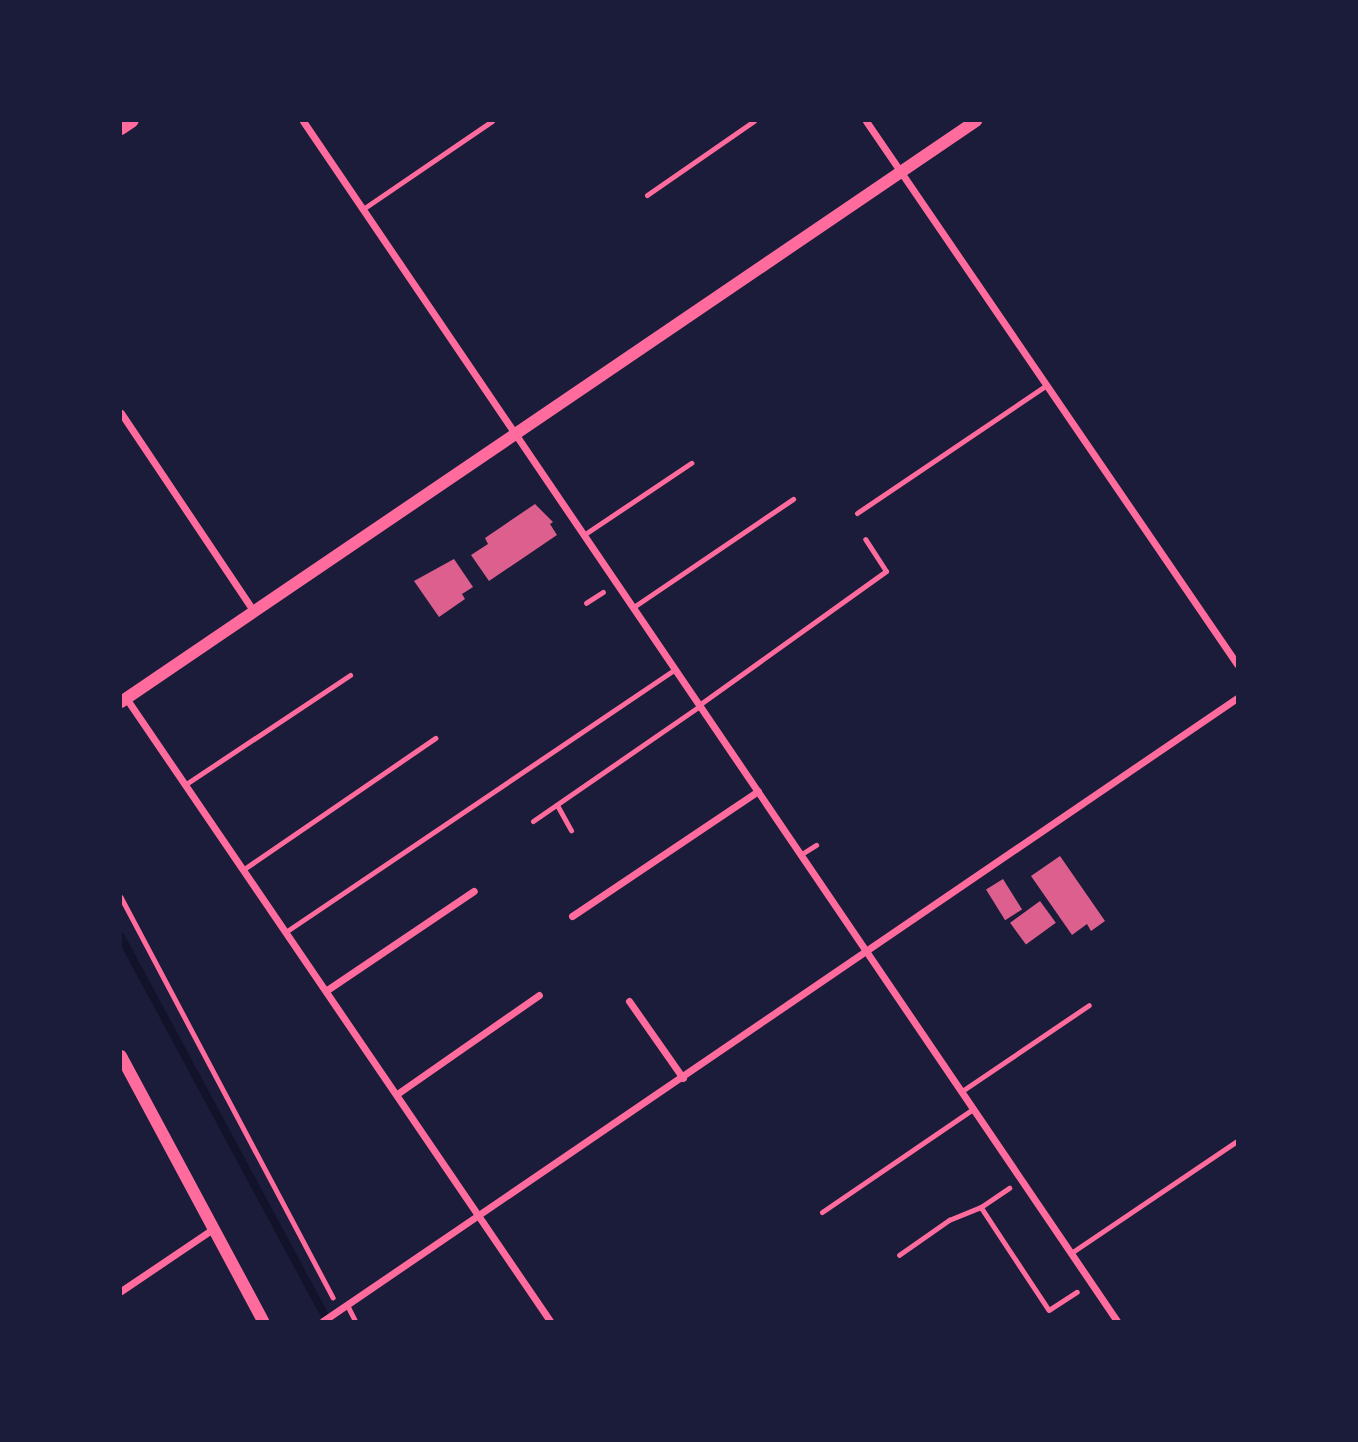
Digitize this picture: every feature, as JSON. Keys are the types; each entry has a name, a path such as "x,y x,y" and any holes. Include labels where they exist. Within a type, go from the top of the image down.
{"street":[{"path":"121,129 133,121"},
{"path":"303,121 635,606 865,953 1117,1321"},
{"path":"866,121 1237,664"},
{"path":"550,1321 186,784 123,700 976,121"},
{"path":"121,413 253,610"},
{"path":"323,1321 1237,698"},
{"path":"572,916 758,791"},
{"path":"327,990 474,891"},
{"path":"397,1094 539,995"},
{"path":"629,1001 683,1078"},
{"path":"121,1056 263,1321"},
{"path":"121,1291 213,1230"}],"lane":[{"path":"363,209 492,121"},
{"path":"647,195 754,121"},
{"path":"857,513 1047,385"},
{"path":"585,534 691,463"},
{"path":"635,606 793,499"},
{"path":"533,821 886,571 864,539"},
{"path":"287,932 675,669"},
{"path":"186,784 350,675"},
{"path":"244,869 435,738"},
{"path":"557,805 571,830"},
{"path":"800,855 817,845"},
{"path":"962,1091 1089,1005"},
{"path":"822,1212 974,1109"},
{"path":"1071,1253 1237,1141"},
{"path":"344,1308 355,1321"}],"path":[{"path":"121,897 344,1308"},
{"path":"899,1255 949,1220 981,1208 1021,1179"},
{"path":"981,1208 1049,1310 1091,1282"}],"building":[{"path":"535,504 553,522 550,524 557,535 489,581 471,555 488,544 485,538"},
{"path":"454,559 473,587 462,594 465,599 439,617 414,581"},
{"path":"1060,856 1105,921 1091,931 1087,924 1072,935 1031,876"},
{"path":"1003,879 1022,910 1005,920 986,890"},
{"path":"1040,901 1056,923 1026,945 1010,923"}],"waterway":[{"path":"121,937 328,1321"}]}
